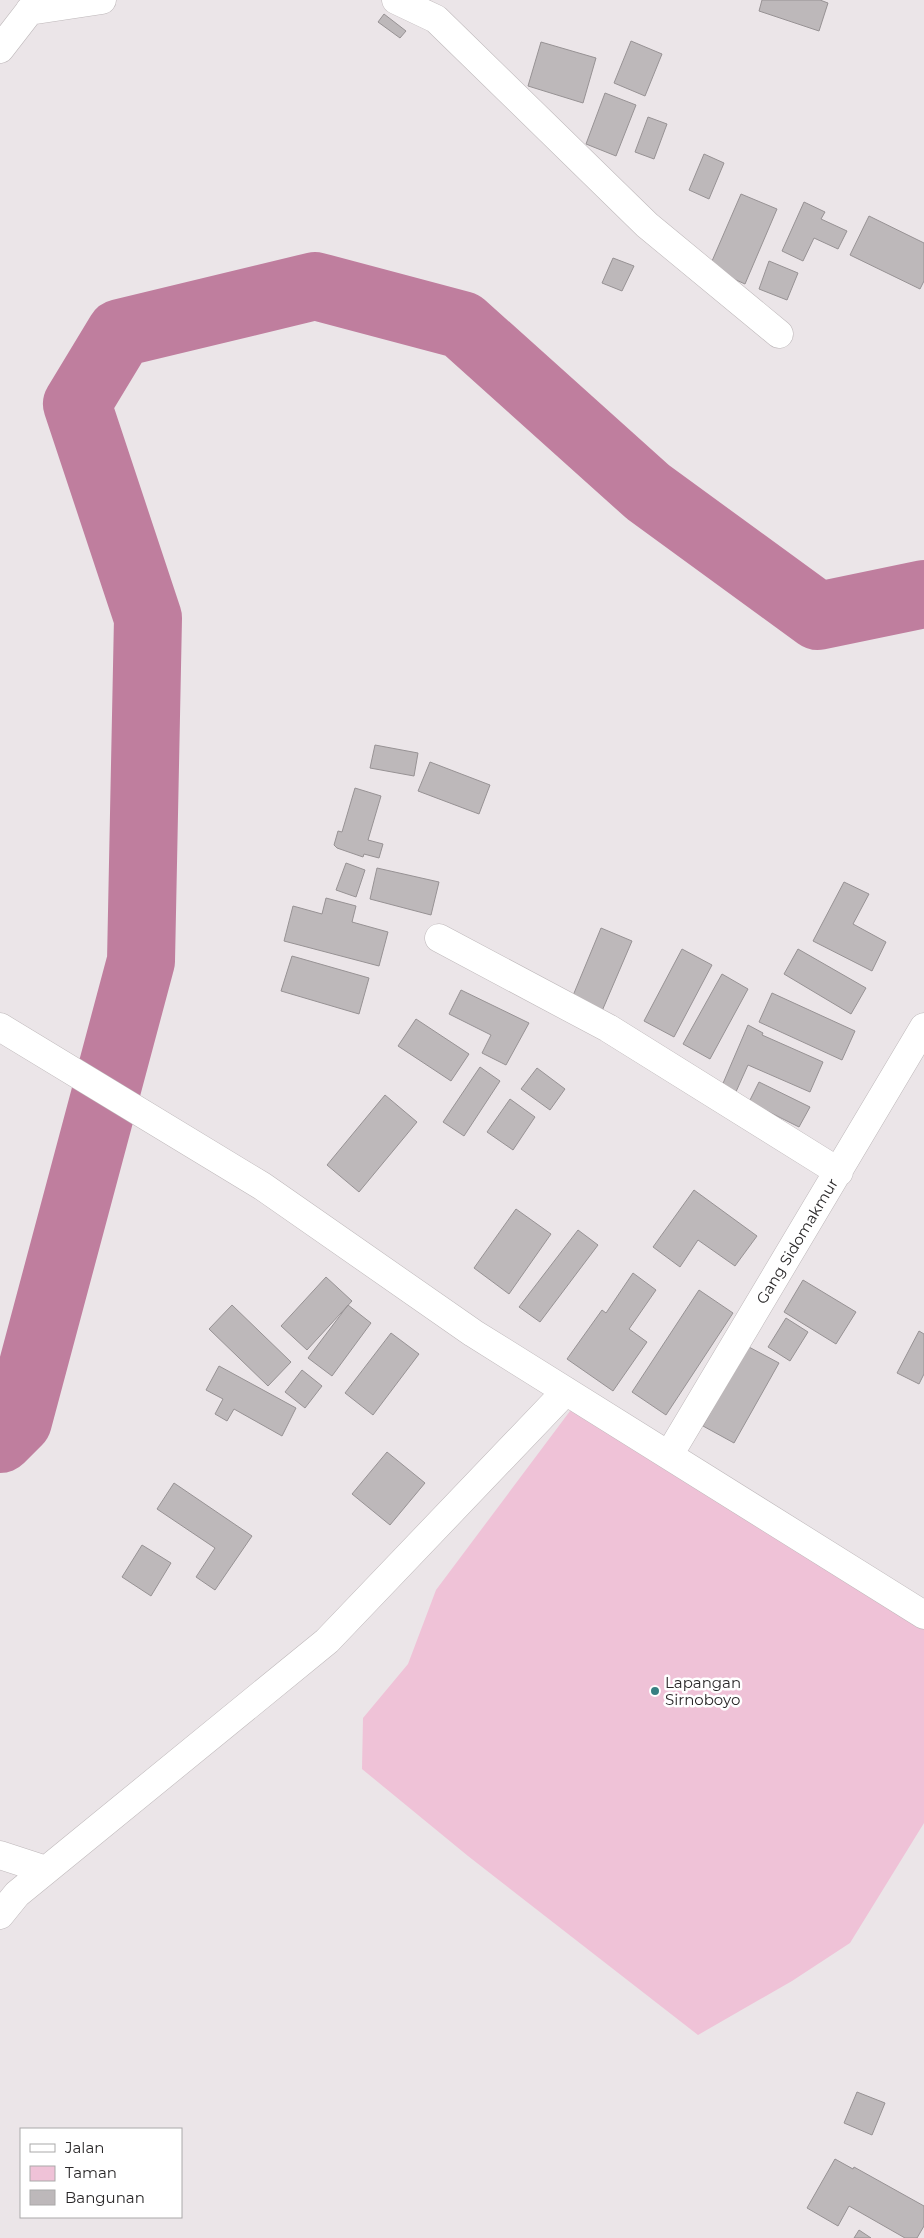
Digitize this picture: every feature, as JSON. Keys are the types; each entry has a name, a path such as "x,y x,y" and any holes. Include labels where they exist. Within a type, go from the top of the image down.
{"street":[{"path":"0,49 34,6 102,0"},
{"path":"396,0 440,9 647,225 779,334"},
{"path":"439,938 608,1028 839,1172"},
{"path":"0,1027 262,1186 473,1333 924,1615"},
{"name":"Gang Sidomakmur","path":"669,1455 924,1027"},
{"path":"0,1916 17,1894 326,1642 566,1391"},
{"path":"0,1855 46,1870"}],"green space":[{"name":"Lapangan Sirnoboyo","path":"579,1399 924,1615 924,1823 850,1943 792,1981 698,2035 468,1856 362,1769 363,1718 408,1664 436,1590"}],"building":[{"path":"762,0 820,0 828,3 819,31 759,11"},
{"path":"384,14 406,31 400,38 378,22"},
{"path":"631,41 662,54 645,96 614,83"},
{"path":"541,42 596,58 583,103 528,86"},
{"path":"605,93 636,105 616,156 586,144"},
{"path":"648,117 667,124 654,159 635,152"},
{"path":"704,154 724,163 709,199 689,190"},
{"path":"741,194 777,209 745,284 709,268"},
{"path":"804,202 825,212 821,219 847,231 838,249 814,238 803,261 782,251"},
{"path":"869,216 924,243 924,281 920,289 850,255"},
{"path":"613,258 634,266 622,291 602,283"},
{"path":"769,261 798,273 787,300 759,289"},
{"path":"375,745 418,753 414,776 370,768"},
{"path":"430,762 490,785 479,814 418,791"},
{"path":"355,788 381,796 368,840 383,844 379,858 364,854 363,857 337,848 334,845 338,831 342,832"},
{"path":"346,863 365,870 356,897 336,890"},
{"path":"377,868 439,882 431,915 370,899"},
{"path":"844,882 869,894 853,924 886,942 872,971 813,941"},
{"path":"326,898 356,906 352,922 388,932 379,966 284,941 293,906 322,914"},
{"path":"601,928 632,941 602,1011 572,998"},
{"path":"682,949 712,965 674,1037 644,1021"},
{"path":"798,949 866,988 851,1014 784,974"},
{"path":"292,956 369,978 359,1014 281,991"},
{"path":"722,974 748,989 710,1059 683,1044"},
{"path":"461,990 529,1023 506,1065 482,1053 491,1035 449,1014"},
{"path":"772,993 855,1031 842,1060 759,1022"},
{"path":"416,1019 469,1054 451,1081 398,1046"},
{"path":"748,1025 763,1033 762,1035 823,1062 810,1092 748,1065 735,1094 721,1088"},
{"path":"480,1067 500,1081 464,1136 443,1122"},
{"path":"537,1068 565,1089 550,1110 521,1089"},
{"path":"759,1082 810,1107 799,1127 749,1102"},
{"path":"385,1095 417,1122 359,1192 327,1165"},
{"path":"510,1099 535,1117 513,1150 487,1132"},
{"path":"694,1190 757,1236 735,1266 698,1240 680,1267 653,1247"},
{"path":"516,1209 551,1234 509,1294 474,1268"},
{"path":"578,1230 598,1245 540,1322 519,1307"},
{"path":"633,1273 656,1290 629,1329 647,1342 613,1391 567,1359 602,1310 606,1313"},
{"path":"326,1277 352,1301 307,1350 281,1326"},
{"path":"803,1280 856,1312 836,1344 784,1312"},
{"path":"699,1290 733,1313 666,1415 632,1392"},
{"path":"232,1305 291,1362 268,1386 209,1329"},
{"path":"348,1305 371,1323 332,1376 308,1358"},
{"path":"786,1318 808,1332 790,1361 768,1347"},
{"path":"919,1331 924,1334 924,1374 919,1384 897,1373"},
{"path":"391,1333 419,1354 373,1415 345,1393"},
{"path":"747,1346 779,1363 734,1443 703,1426"},
{"path":"219,1366 296,1408 282,1436 234,1409 227,1421 215,1414 223,1399 206,1390"},
{"path":"302,1370 322,1386 305,1408 285,1392"},
{"path":"387,1452 425,1483 390,1525 352,1494"},
{"path":"174,1483 252,1536 215,1590 196,1577 215,1548 157,1509"},
{"path":"142,1545 171,1563 151,1596 122,1577"},
{"path":"857,2092 885,2103 872,2135 844,2123"},
{"path":"835,2159 853,2169 854,2167 924,2206 924,2226 917,2238 905,2238 849,2206 838,2226 807,2208"},
{"path":"859,2230 871,2238 854,2238"}],"waterway":[{"path":"0,1439 18,1421 141,961 148,618 77,404 120,333 315,286 462,325 648,492 818,616 924,594"}],"place":[{"name":"Lapangan Sirnoboyo","path":"655,1691"}]}
